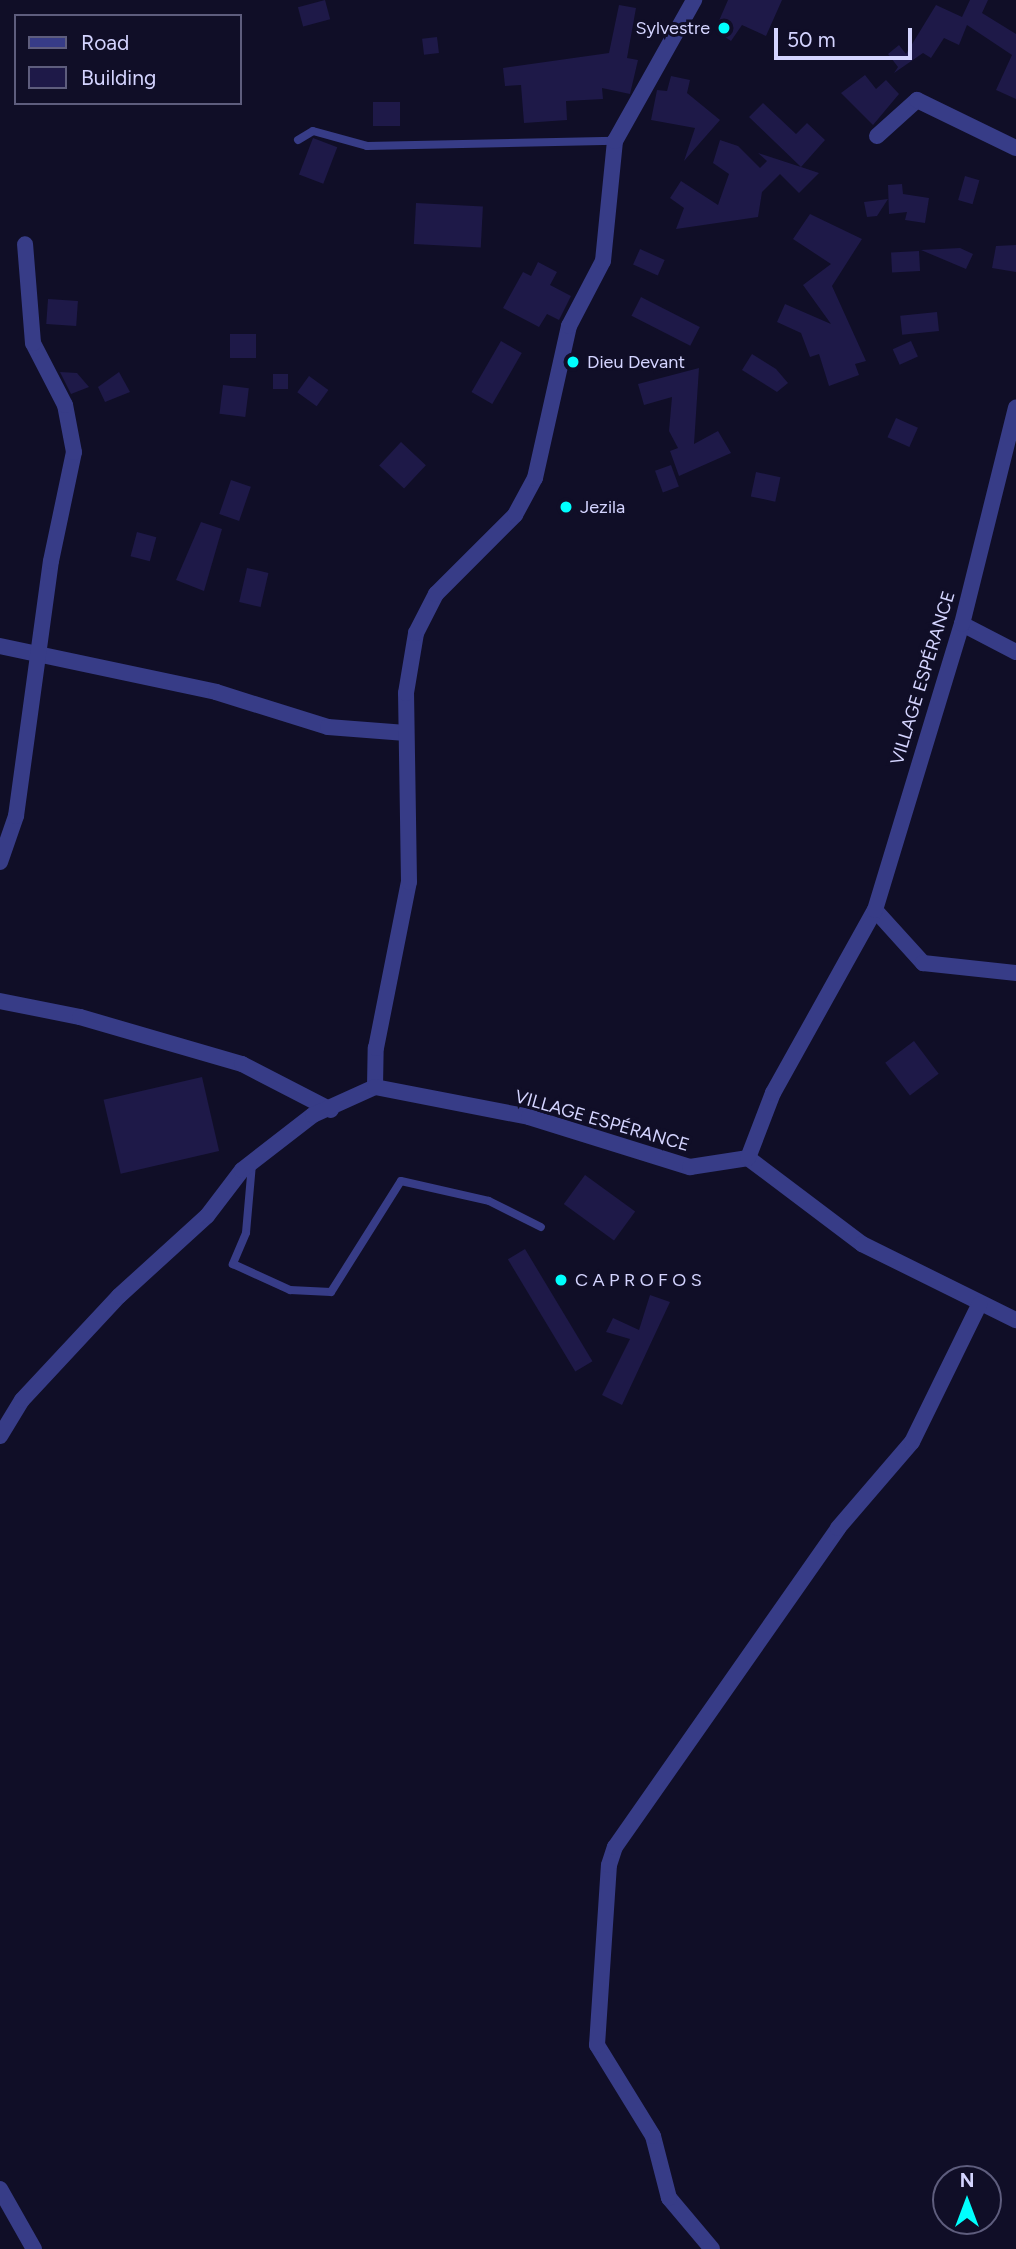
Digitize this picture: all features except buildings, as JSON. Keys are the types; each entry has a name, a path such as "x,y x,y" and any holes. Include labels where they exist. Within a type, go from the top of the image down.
{"street":[{"path":"0,1436 22,1400 119,1296 207,1216 252,1161 284,1134 375,1087 376,1048 409,882 406,733 416,633 436,594 515,515 535,478 569,326 603,261 615,141 694,0"},
{"path":"877,136 917,100 1016,148"},
{"path":"0,862 16,816 36,655 74,452 65,405 33,343 25,244"},
{"name":"VILLAGE ESPÉRANCE","path":"375,1087 529,1117 690,1167 748,1158 773,1093 875,911 962,625 1016,408"},
{"path":"962,625 1016,652"},
{"path":"0,646 206,690 328,727 406,733"},
{"path":"875,911 923,963 1016,973"},
{"path":"0,1001 80,1017 242,1064 331,1110"},
{"path":"748,1158 862,1244 979,1305 1016,1320"},
{"path":"712,2249 669,2199 653,2136 597,2045 609,1865 838,1528 912,1442 979,1305"},
{"path":"0,2189 34,2249"}],"lane":[{"path":"298,140 313,131 367,146 615,141"},
{"path":"252,1161 246,1233 233,1264 290,1290 331,1292 401,1181 489,1201 541,1227"}],"place":[{"name":"Sylvestre","path":"724,28"},
{"name":"Dieu Devant","path":"573,362"},
{"name":"Jezila","path":"566,507"},
{"name":"C A P R O F O S","path":"561,1280"}]}
